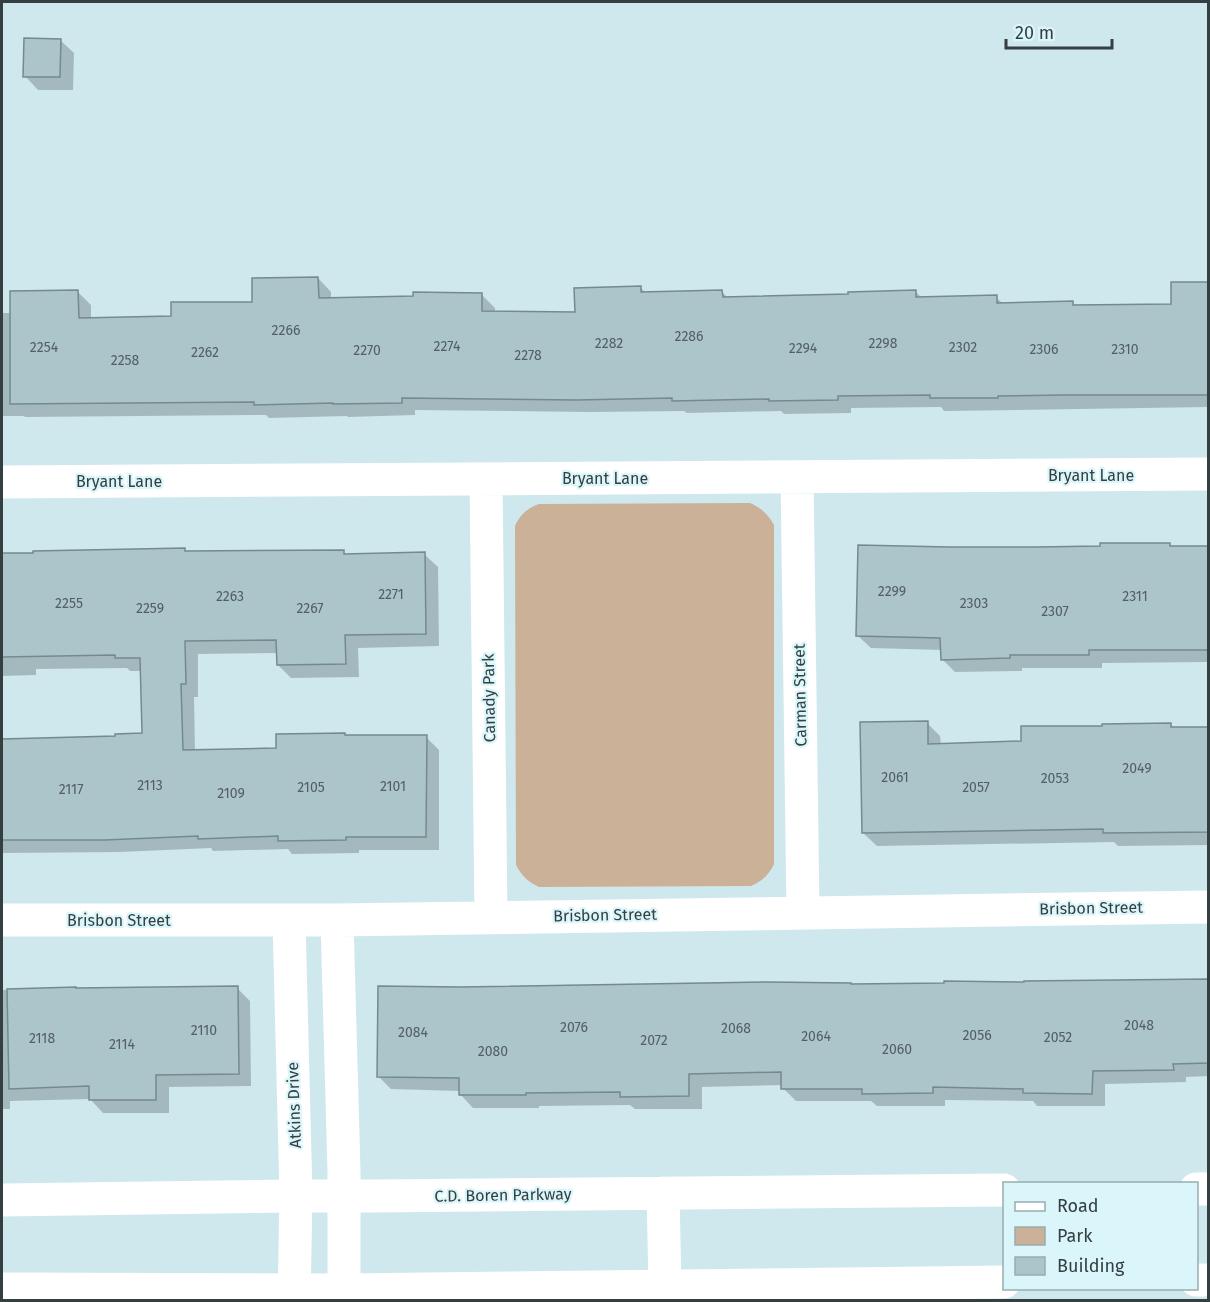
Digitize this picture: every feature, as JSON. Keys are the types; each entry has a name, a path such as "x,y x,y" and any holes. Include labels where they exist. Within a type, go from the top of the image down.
{"street":[{"name":"Bryant Lane","path":"2,482 1209,474"},
{"name":"Carman Street","path":"797,477 802,912"},
{"name":"Canady Park","path":"486,479 491,917"},
{"name":"Brisbon Street","path":"2,920 336,920 1209,907"},
{"name":"Atkins Drive","path":"289,920 296,1196 294,1295"},
{"path":"336,920 344,1197 344,1295"},
{"name":"C.D. Boren Parkway","path":"2,1200 1003,1190"},
{"path":"663,1193 664,1296"},
{"path":"2,1289 294,1295 664,1296 1003,1282"}],"green space":[{"path":"750,503 764,512 774,525 774,864 772,868 765,877 751,886 539,887 535,885 516,865 515,526 517,522 527,510 539,504"}],"building":[{"path":"24,38 61,39 60,77 23,77"},
{"path":"318,277 319,298 413,296 413,292 482,293 482,311 575,312 574,288 641,286 641,292 722,290 723,297 916,290 916,297 997,295 997,303 1073,301 1073,305 1171,304 1171,282 1209,282 1209,395 1064,395 998,396 998,398 930,398 930,395 838,396 838,400 769,401 769,399 672,401 672,398 576,400 402,398 402,403 10,404 10,291 78,290 79,318 171,316 171,302 252,302 252,278"},
{"path":"1100,543 1170,543 1170,546 1209,546 1209,650 1089,650 1089,655 1010,655 1010,658 941,660 940,638 856,636 858,545 1036,547 1100,546"},
{"path":"185,548 185,551 344,550 344,554 425,552 426,634 345,635 346,664 277,665 276,640 185,641 186,684 181,684 183,750 276,748 276,734 427,735 426,837 346,837 346,840 278,841 278,836 198,839 198,836 105,840 2,840 2,739 115,736 115,734 142,733 140,658 115,658 115,655 2,657 2,553"},
{"path":"928,721 928,744 1021,741 1021,726 1171,723 1171,727 1209,727 1209,832 1103,833 1103,829 862,833 860,722"},
{"path":"1209,979 1209,1063 1173,1064 1174,1070 1093,1071 1092,1094 1023,1093 1023,1089 933,1087 933,1093 862,1094 862,1089 781,1089 781,1072 689,1074 689,1096 620,1097 620,1092 459,1095 459,1078 377,1077 378,986 459,987 768,982 851,984"},
{"path":"238,986 239,1074 156,1075 156,1100 89,1100 89,1086 9,1089 7,989"}]}
